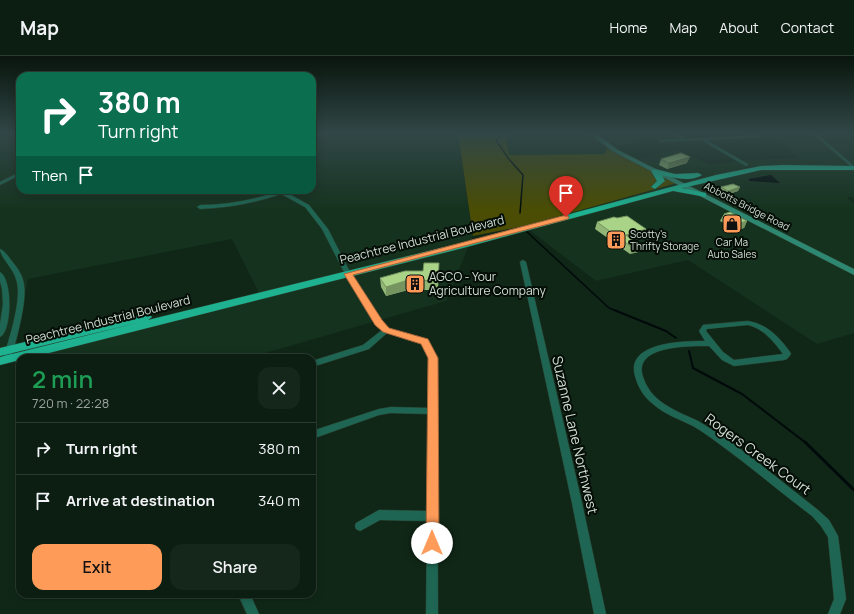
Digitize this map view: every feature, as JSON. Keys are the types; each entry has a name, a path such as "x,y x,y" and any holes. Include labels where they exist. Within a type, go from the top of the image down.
{"highway":[{"name":"Peachtree Industrial Boulevard","path":"4,356 347,271 746,165 790,162 853,166"},
{"name":"Peachtree Industrial Boulevard","path":"701,178 761,168 853,166"},
{"path":"655,171 675,176 701,178"},
{"path":"655,171 661,178 661,182 656,189"},
{"path":"701,178 696,185 697,189 703,195"},
{"path":"656,189 681,190 703,195"}],"main road":[{"name":"Abbotts Bridge Road","path":"632,159 854,272"}],"street":[{"path":"736,159 746,165"},
{"path":"845,159 853,166"},
{"path":"0,184 16,176"},
{"path":"200,207 262,198 272,194"},
{"path":"284,194 306,206 326,229 347,271 378,323 386,330 424,342 430,350 433,358 432,614"},
{"path":"0,251 13,264 21,284 18,314 4,356"},
{"name":"Suzanne Lane Northwest","path":"523,262 577,503 600,614"},
{"path":"0,274 6,293 0,334"},
{"path":"3,317 18,314"},
{"path":"752,323 760,325 786,354 784,357 734,363 723,358 711,343 702,332 705,327 752,323"},
{"path":"316,363 366,348 386,330"},
{"name":"Rogers Creek Court","path":"711,343 657,348 646,352 640,358 638,363 637,368 639,378 649,395 658,404 705,430 815,513 825,523 833,536 837,563 840,599 834,614"},
{"path":"316,434 379,412 391,410 432,411"},
{"path":"360,526 379,515 433,516"},
{"path":"246,598 253,614"}],"shaded area":[{"path":"0,159 16,159 16,194 316,194 316,159 462,159 473,236 446,301 262,354 46,354 47,346 259,293 232,239 28,279 17,341 21,350 0,355"},
{"path":"462,159 633,159 677,183 524,226 473,236"},
{"path":"699,159 711,165 744,160 854,159 854,198 847,197 854,204 854,333 817,344 688,260 596,281 524,226 676,183 632,160"},
{"path":"771,175 780,183 750,181 748,179"}],"building":[{"path":"661,159 683,159 669,163"},
{"path":"733,184 740,187 728,191 721,187"},
{"path":"730,212 747,221 740,223 724,214"},
{"path":"627,216 646,229 626,235 640,245 633,248 597,222 614,217 617,218"},
{"path":"424,263 439,263 438,281 408,280 386,287 380,278 405,271 423,271"}],"waterway":[{"path":"509,159 523,175 520,213"},
{"path":"526,231 609,308 617,311"},
{"path":"614,310 666,331 676,338"},
{"path":"689,351 693,368 742,394 806,443"},
{"path":"805,442 854,490"}],"place":[{"name":"Car Ma Auto Sales","path":"732,224"},
{"name":"Scotty's Thrifty Storage","path":"616,240"},
{"name":"AGCO - Your Agriculture Company","path":"415,284"}],"route":[{"path":"432,543 433,358 430,350 424,342 386,330 378,323 348,274 460,246 566,217"}]}
